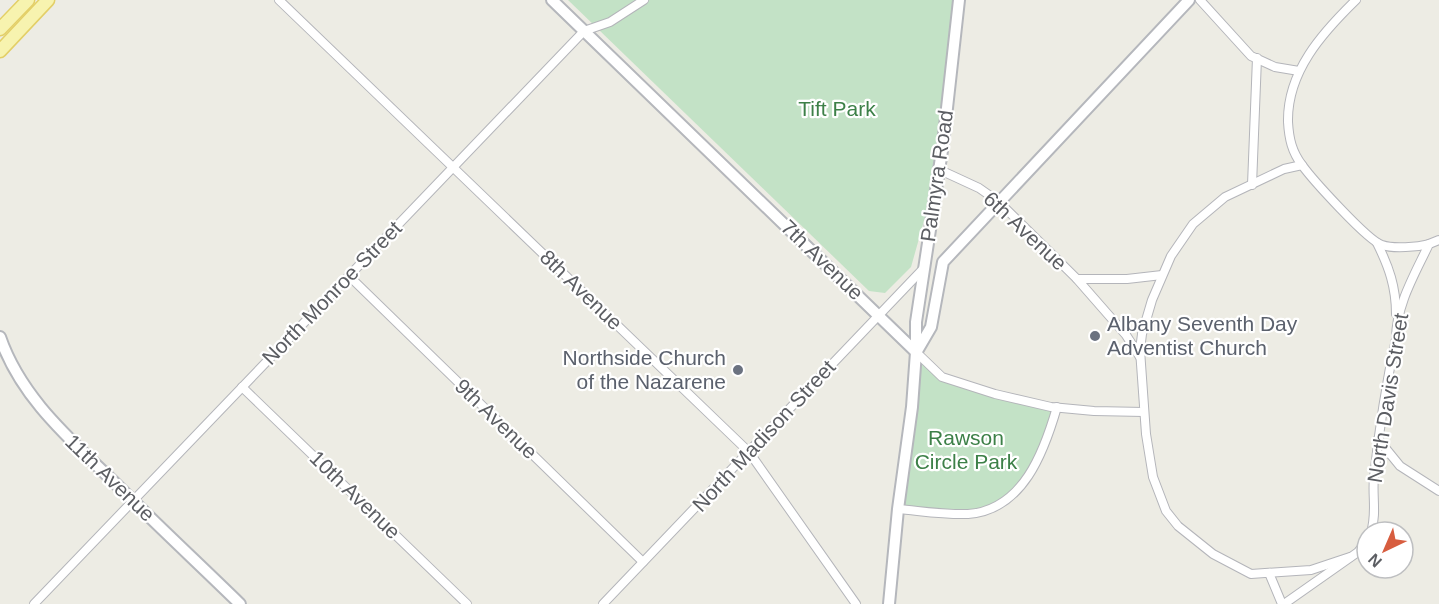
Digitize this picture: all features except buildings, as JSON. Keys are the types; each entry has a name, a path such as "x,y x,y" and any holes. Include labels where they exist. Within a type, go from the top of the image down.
{"main road":[{"path":"0,29 28,0"},
{"path":"0,51 48,0"},
{"name":"7th Avenue","path":"552,0 916,352"},
{"name":"Palmyra Road","path":"889,604 898,509 912,408 916,322 940,170 959,0"},
{"path":"999,202 1189,0"},
{"name":"Palmyra Road","path":"916,352 931,327 943,262 999,202"},
{"name":"11th Avenue","path":"0,337 9,359 37,404 240,604"}],"street":[{"name":"8th Avenue","path":"279,0 749,452 856,604"},
{"name":"North Monroe Street","path":"34,604 584,31 610,22 644,0"},
{"path":"1200,0 1237,42 1257,58 1275,67 1299,71"},
{"path":"1356,0 1313,49 1299,71 1290,97 1289,138 1296,157 1302,165 1376,242 1382,245 1405,247 1429,244 1439,240"},
{"path":"1252,185 1257,58"},
{"path":"1302,165 1284,169 1225,197 1193,224 1171,256 1162,274 1142,334 1140,357 1144,412 1153,477 1166,511 1186,533 1213,554 1251,574 1311,570 1350,557"},
{"name":"6th Avenue","path":"940,170 979,188 999,202 1077,279 1126,334 1140,357"},
{"path":"1376,242 1392,275 1396,297 1396,323"},
{"name":"North Davis Street","path":"1374,520 1373,485 1378,439 1396,339 1396,323 1407,290 1429,244"},
{"name":"North Madison Street","path":"603,604 924,268"},
{"name":"6th Avenue","path":"1077,279 1127,279 1162,274"},
{"name":"9th Avenue","path":"349,276 643,562"},
{"name":"7th Avenue","path":"916,352 942,377 995,394 1057,407 1094,411 1144,412"},
{"name":"10th Avenue","path":"242,387 467,604"},
{"path":"898,509 968,514 986,510 1014,495 1036,465 1049,436 1057,407"},
{"path":"1378,439 1400,466 1439,491"},
{"path":"1269,573 1283,604 1355,554"}],"green space":[{"name":"Tift Park","path":"568,0 958,0 938,171 911,267 885,293 869,291"},
{"name":"Rawson Circle Park","path":"916,355 938,376 1056,408 1035,464 1008,496 986,508 968,511 899,508"}],"place":[{"name":"Albany Seventh Day Adventist Church","path":"1095,336"},
{"name":"Northside Church of the Nazarene","path":"738,370"}]}
